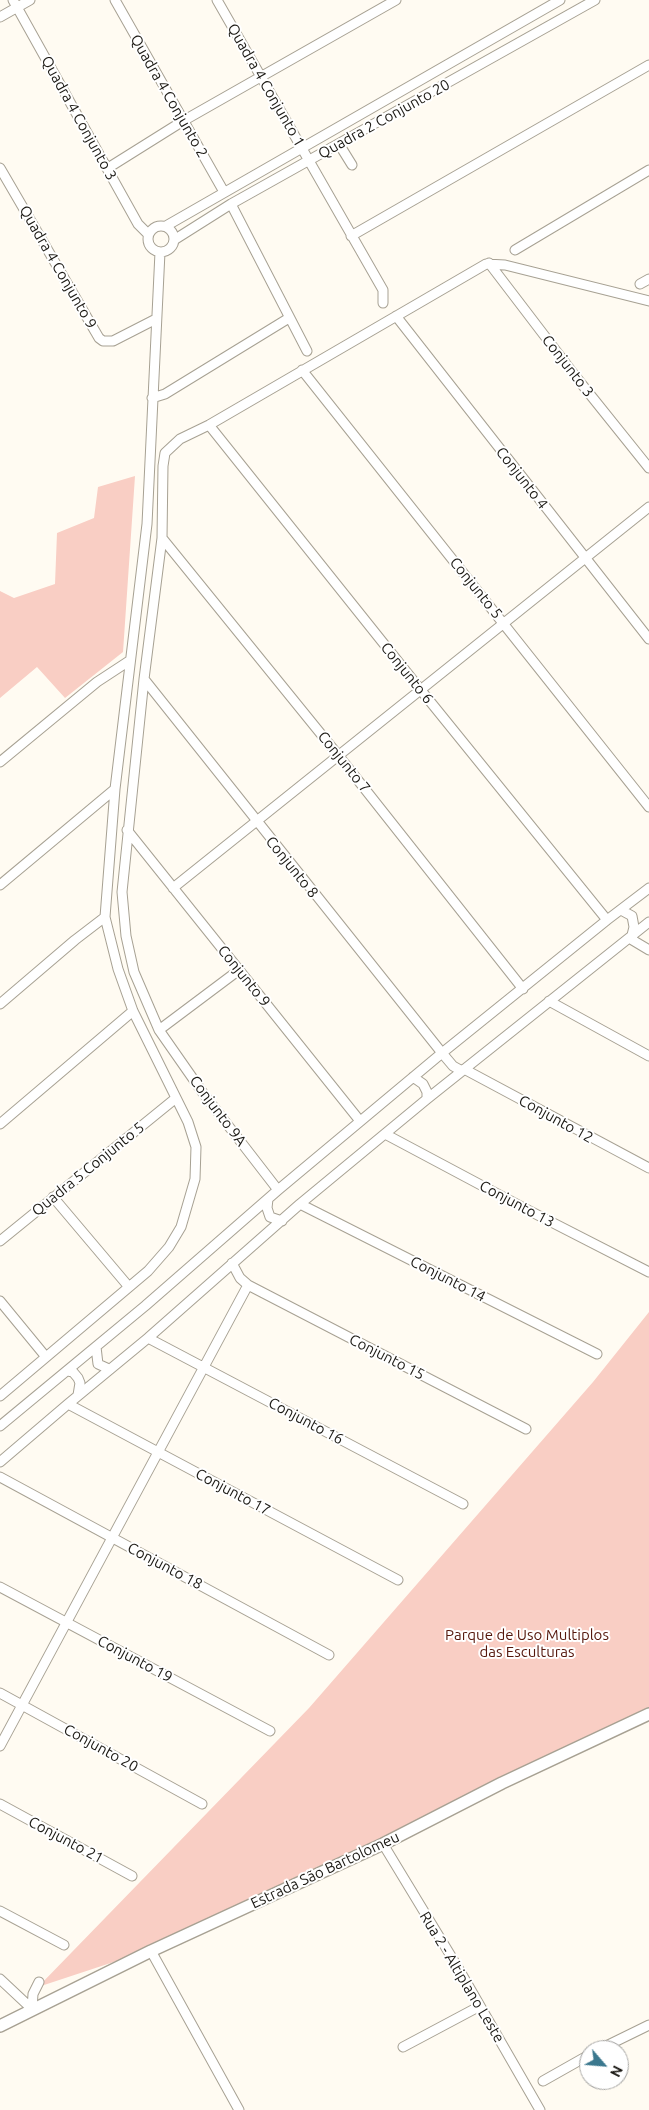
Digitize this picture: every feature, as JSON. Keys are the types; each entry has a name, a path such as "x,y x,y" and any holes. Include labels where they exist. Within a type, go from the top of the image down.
{"street":[{"path":"0,17 15,4 30,0"},
{"name":"Quadra 4 Conjunto 2","path":"115,0 224,192"},
{"name":"Quadra 4 Conjunto 1","path":"217,0 383,290 383,303"},
{"path":"108,168 183,121 396,0"},
{"path":"166,226 172,231 174,240 168,250 160,252 149,246 148,234 157,226 166,226 560,0"},
{"name":"Quadra 2 Conjunto 20","path":"174,240 231,204 595,0"},
{"name":"Quadra 4 Conjunto 3","path":"15,4 138,224 148,234"},
{"path":"351,236 649,65"},
{"path":"339,144 352,165"},
{"name":"Quadra 4 Conjunto 9","path":"0,168 99,338 103,341 113,341 156,319"},
{"path":"515,250 649,170"},
{"path":"231,204 307,352"},
{"path":"0,1396 129,1287 169,1247 181,1227 195,1179 196,1147 188,1122 133,1011 118,969 105,917 115,789 147,524 160,252"},
{"path":"209,425 479,266 489,263 505,265 649,301"},
{"name":"Conjunto 3","path":"489,263 576,377 649,468"},
{"path":"640,284 649,279"},
{"name":"Conjunto 4","path":"396,316 649,639"},
{"path":"152,398 165,394 289,318"},
{"name":"Conjunto 5","path":"302,370 649,807"},
{"name":"Conjunto 9A","path":"209,425 180,440 165,452 163,466 162,538 144,679 122,892 126,936 134,972 159,1030 203,1093 278,1190"},
{"name":"Conjunto 6","path":"209,425 607,920"},
{"path":"174,888 649,507"},
{"name":"Conjunto 7","path":"162,538 524,989"},
{"path":"0,762 97,682 129,661"},
{"name":"Conjunto 8","path":"144,679 442,1053 453,1066 463,1070"},
{"path":"0,885 115,789"},
{"name":"Conjunto 9","path":"127,830 360,1121"},
{"path":"0,1426 68,1371 278,1190 413,1077 649,888"},
{"path":"621,910 632,916 634,927 630,937"},
{"path":"0,1004 105,917"},
{"path":"0,1462 148,1338 300,1204 427,1099 649,922"},
{"path":"630,937 649,950"},
{"path":"159,1030 239,970"},
{"path":"549,1001 649,1056"},
{"path":"0,1124 133,1011"},
{"name":"Conjunto 12","path":"463,1070 649,1168"},
{"path":"413,1077 423,1084 427,1092 427,1099"},
{"name":"Quadra 5 Conjunto 5","path":"0,1241 176,1098"},
{"name":"Conjunto 13","path":"385,1134 649,1272"},
{"path":"54,1197 129,1287"},
{"path":"268,1199 267,1208 270,1217 282,1221"},
{"name":"Conjunto 14","path":"300,1204 597,1354"},
{"path":"0,1746 205,1368 248,1284 240,1278 232,1263"},
{"name":"Conjunto 15","path":"248,1284 526,1429"},
{"path":"0,1301 46,1357"},
{"name":"Conjunto 16","path":"148,1338 463,1504"},
{"path":"96,1347 98,1364 109,1369"},
{"path":"68,1371 78,1378 80,1384 78,1396"},
{"name":"Conjunto 17","path":"68,1404 398,1580"},
{"name":"Conjunto 18","path":"0,1477 329,1655"},
{"name":"Conjunto 19","path":"0,1587 270,1731"},
{"name":"Conjunto 20","path":"0,1693 202,1804"},
{"name":"Estrada São Bartolomeu","path":"2,2021 32,2009 151,1951 383,1844 502,1783 649,1714"},
{"name":"Conjunto 21","path":"0,1804 132,1876"},
{"name":"Rua 2 - Altiplano Leste","path":"383,1844 540,2110"},
{"path":"0,1911 64,1945"},
{"path":"151,1951 239,2110"},
{"path":"0,1979 32,2009"},
{"path":"32,2009 33,1994 39,1982"},
{"path":"403,2048 480,2006"},
{"path":"618,2040 649,2025"},
{"path":"543,2081 579,2061"}],"green space":[{"path":"135,476 123,652 65,698 37,667 0,698 0,591 14,598 55,584 57,533 94,518 98,487"},
{"name":"Parque de Uso Multiplos das Esculturas","path":"649,1312 649,1721 385,1844 150,1950 38,1987 309,1708 593,1382"}]}
